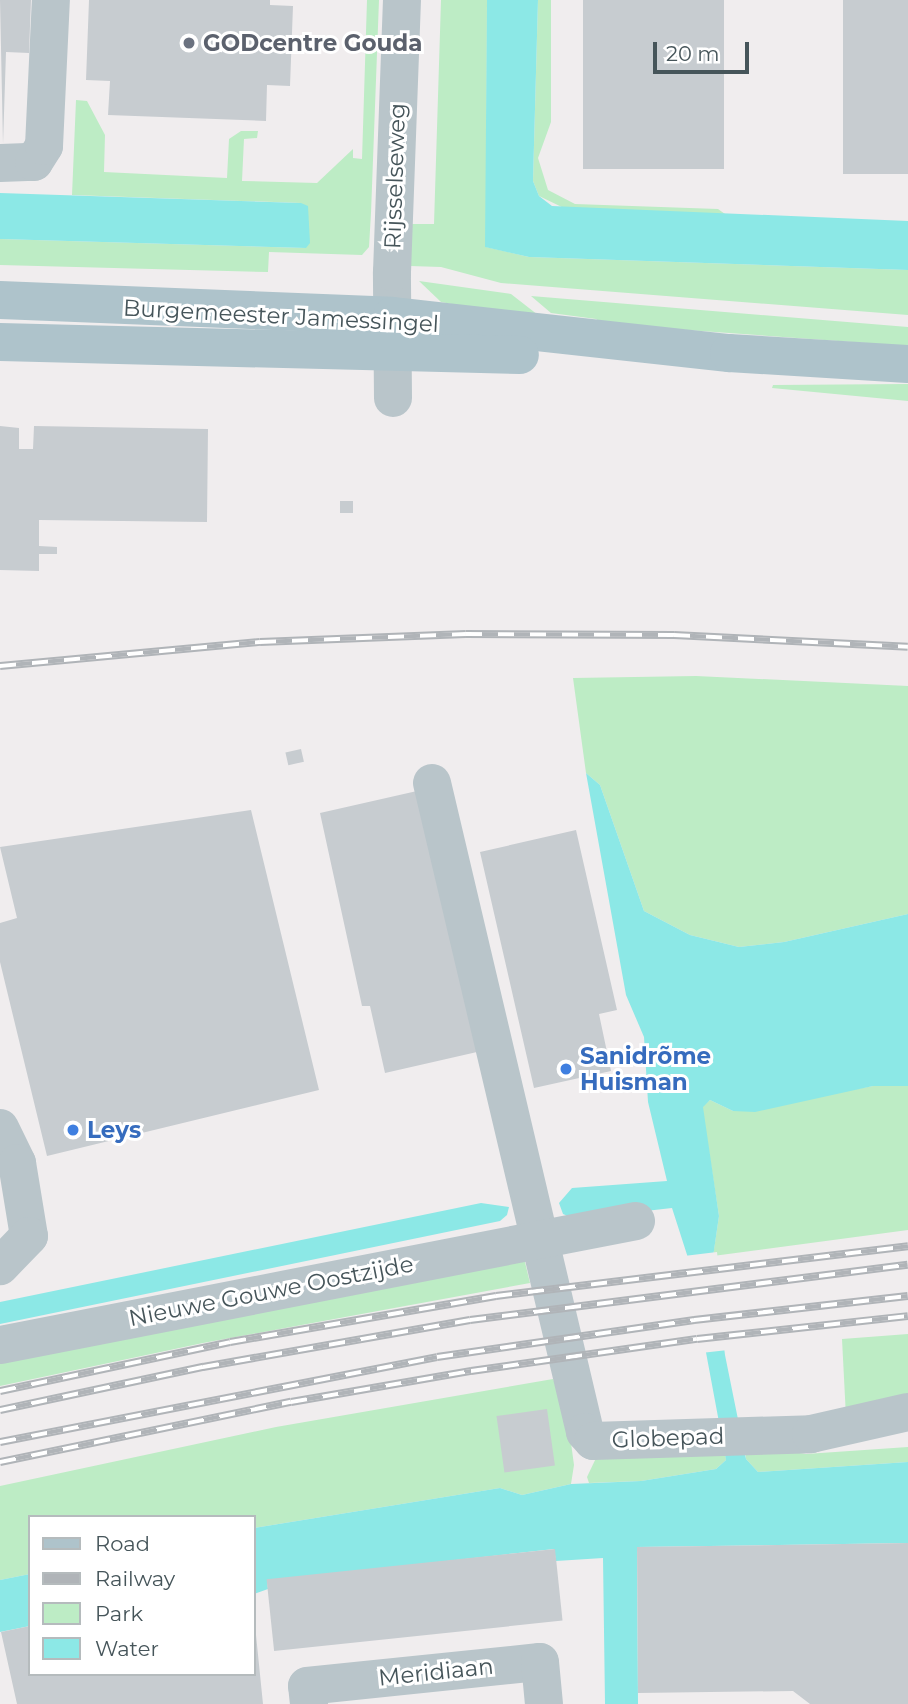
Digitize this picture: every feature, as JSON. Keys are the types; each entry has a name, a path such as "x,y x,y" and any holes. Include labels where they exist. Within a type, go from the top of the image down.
{"main road":[{"name":"Burgemeester Jamessingel","path":"0,300 392,334 908,364"},
{"name":"Burgemeester Jamessingel","path":"0,342 392,334"}],"street":[{"path":"0,163 34,162 44,146 51,0"},
{"name":"Rijsselseweg","path":"393,398 392,334 402,0"},
{"path":"432,783 543,1238"},
{"path":"0,1128 17,1163 29,1236 0,1266"},
{"name":"Nieuwe Gouwe Oostzijde","path":"0,1345 636,1221"},
{"name":"Globepad","path":"543,1238 585,1432 593,1441 811,1434 908,1412"},
{"name":"Meridiaan","path":"309,1704 307,1686 540,1662 544,1704"}],"green space":[{"path":"367,0 379,0 369,247 362,255 269,252 268,272 0,265 0,239 306,248 301,203 72,195 76,100 87,101 105,135 104,172 227,178 229,139 241,131 258,131 257,138 244,139 242,181 317,183 353,149 353,158 362,159"},
{"path":"441,0 487,0 486,247 529,257 908,270 908,315 501,283 441,267 410,266 407,224 434,224"},
{"path":"538,0 551,0 551,122 538,158 548,190 575,204 718,209 725,214 568,210 539,196 533,181"},
{"path":"419,281 511,294 547,322 441,302"},
{"path":"531,296 908,327 908,346 603,324 596,319 551,313"},
{"path":"908,384 908,401 772,388 773,385"},
{"path":"696,676 908,686 908,914 784,942 739,947 690,935 644,911 600,785 586,773 573,678"},
{"path":"873,1086 908,1086 908,1230 713,1256 719,1216 702,1107 710,1100 733,1111"},
{"path":"524,1258 530,1283 203,1343 0,1386 0,1351"},
{"path":"908,1334 908,1405 846,1417 842,1339"},
{"path":"553,1379 566,1406 574,1465 571,1484 522,1495 500,1488 256,1528 256,1515 28,1515 28,1574 0,1580 0,1486 276,1427"},
{"path":"745,1444 806,1454 908,1447 908,1462 758,1472 746,1459"},
{"path":"724,1445 726,1460 716,1469 641,1481 589,1483 587,1477 597,1456"}],"water":[{"path":"487,0 538,0 533,181 539,196 552,206 908,221 908,270 529,257 485,247"},
{"path":"0,193 301,203 308,206 310,243 306,248 0,239"},
{"path":"586,773 600,785 644,911 690,935 739,947 784,942 908,914 908,1086 873,1086 755,1112 733,1111 710,1100 703,1107 719,1216 713,1257 725,1355 746,1459 758,1472 908,1462 908,1543 637,1547 638,1704 605,1704 603,1558 556,1561 554,1549 267,1581 268,1589 256,1593 256,1528 500,1488 522,1495 571,1484 641,1481 716,1469 726,1460 689,1261 672,1208 575,1219 563,1214 559,1203 572,1188 667,1181 648,1102 644,1037 626,995"},
{"path":"481,1203 509,1207 507,1215 500,1221 0,1324 0,1302"},
{"path":"28,1574 28,1626 0,1632 0,1580"}],"pier":[{"path":"717,1252 728,1350 701,1353 684,1256"}],"building":[{"path":"0,0 31,0 29,53 6,52 3,144"},
{"name":"GODcentre Gouda","path":"89,0 270,0 270,5 293,6 290,86 267,85 266,121 108,115 110,81 86,80"},
{"path":"583,0 724,0 724,169 583,169"},
{"path":"843,0 908,0 908,174 843,174"},
{"path":"0,426 19,428 19,449 33,449 34,426 208,429 207,522 39,520 39,546 57,547 57,554 39,554 39,571 0,570"},
{"path":"340,501 353,501 353,513 340,513"},
{"path":"301,749 304,762 288,765 285,753"},
{"path":"417,791 477,1052 385,1073 370,1006 362,1006 320,813"},
{"path":"251,810 319,1090 47,1156 0,962 0,923 17,918 0,847"},
{"path":"576,830 617,1010 599,1014 611,1071 534,1088 480,852"},
{"path":"547,1409 555,1465 504,1473 496,1416"},
{"path":"908,1543 908,1704 810,1704 793,1691 638,1693 637,1547"},
{"path":"555,1549 563,1621 274,1651 267,1579"},
{"path":"28,1626 28,1676 256,1676 256,1635 263,1704 17,1704 1,1632"}],"railway":[{"path":"0,666 260,642 466,634 674,635 908,647"},
{"path":"0,1391 230,1342 496,1296 908,1246"},
{"path":"0,1410 203,1367 470,1320 908,1265"},
{"path":"0,1442 437,1357 694,1320 908,1296"},
{"path":"0,1462 291,1402 471,1371 697,1339 908,1316"}],"place":[{"name":"GODcentre Gouda","path":"189,43"},
{"name":"Sanidrõme Huisman","path":"566,1069"},
{"name":"Leys","path":"73,1130"}]}
